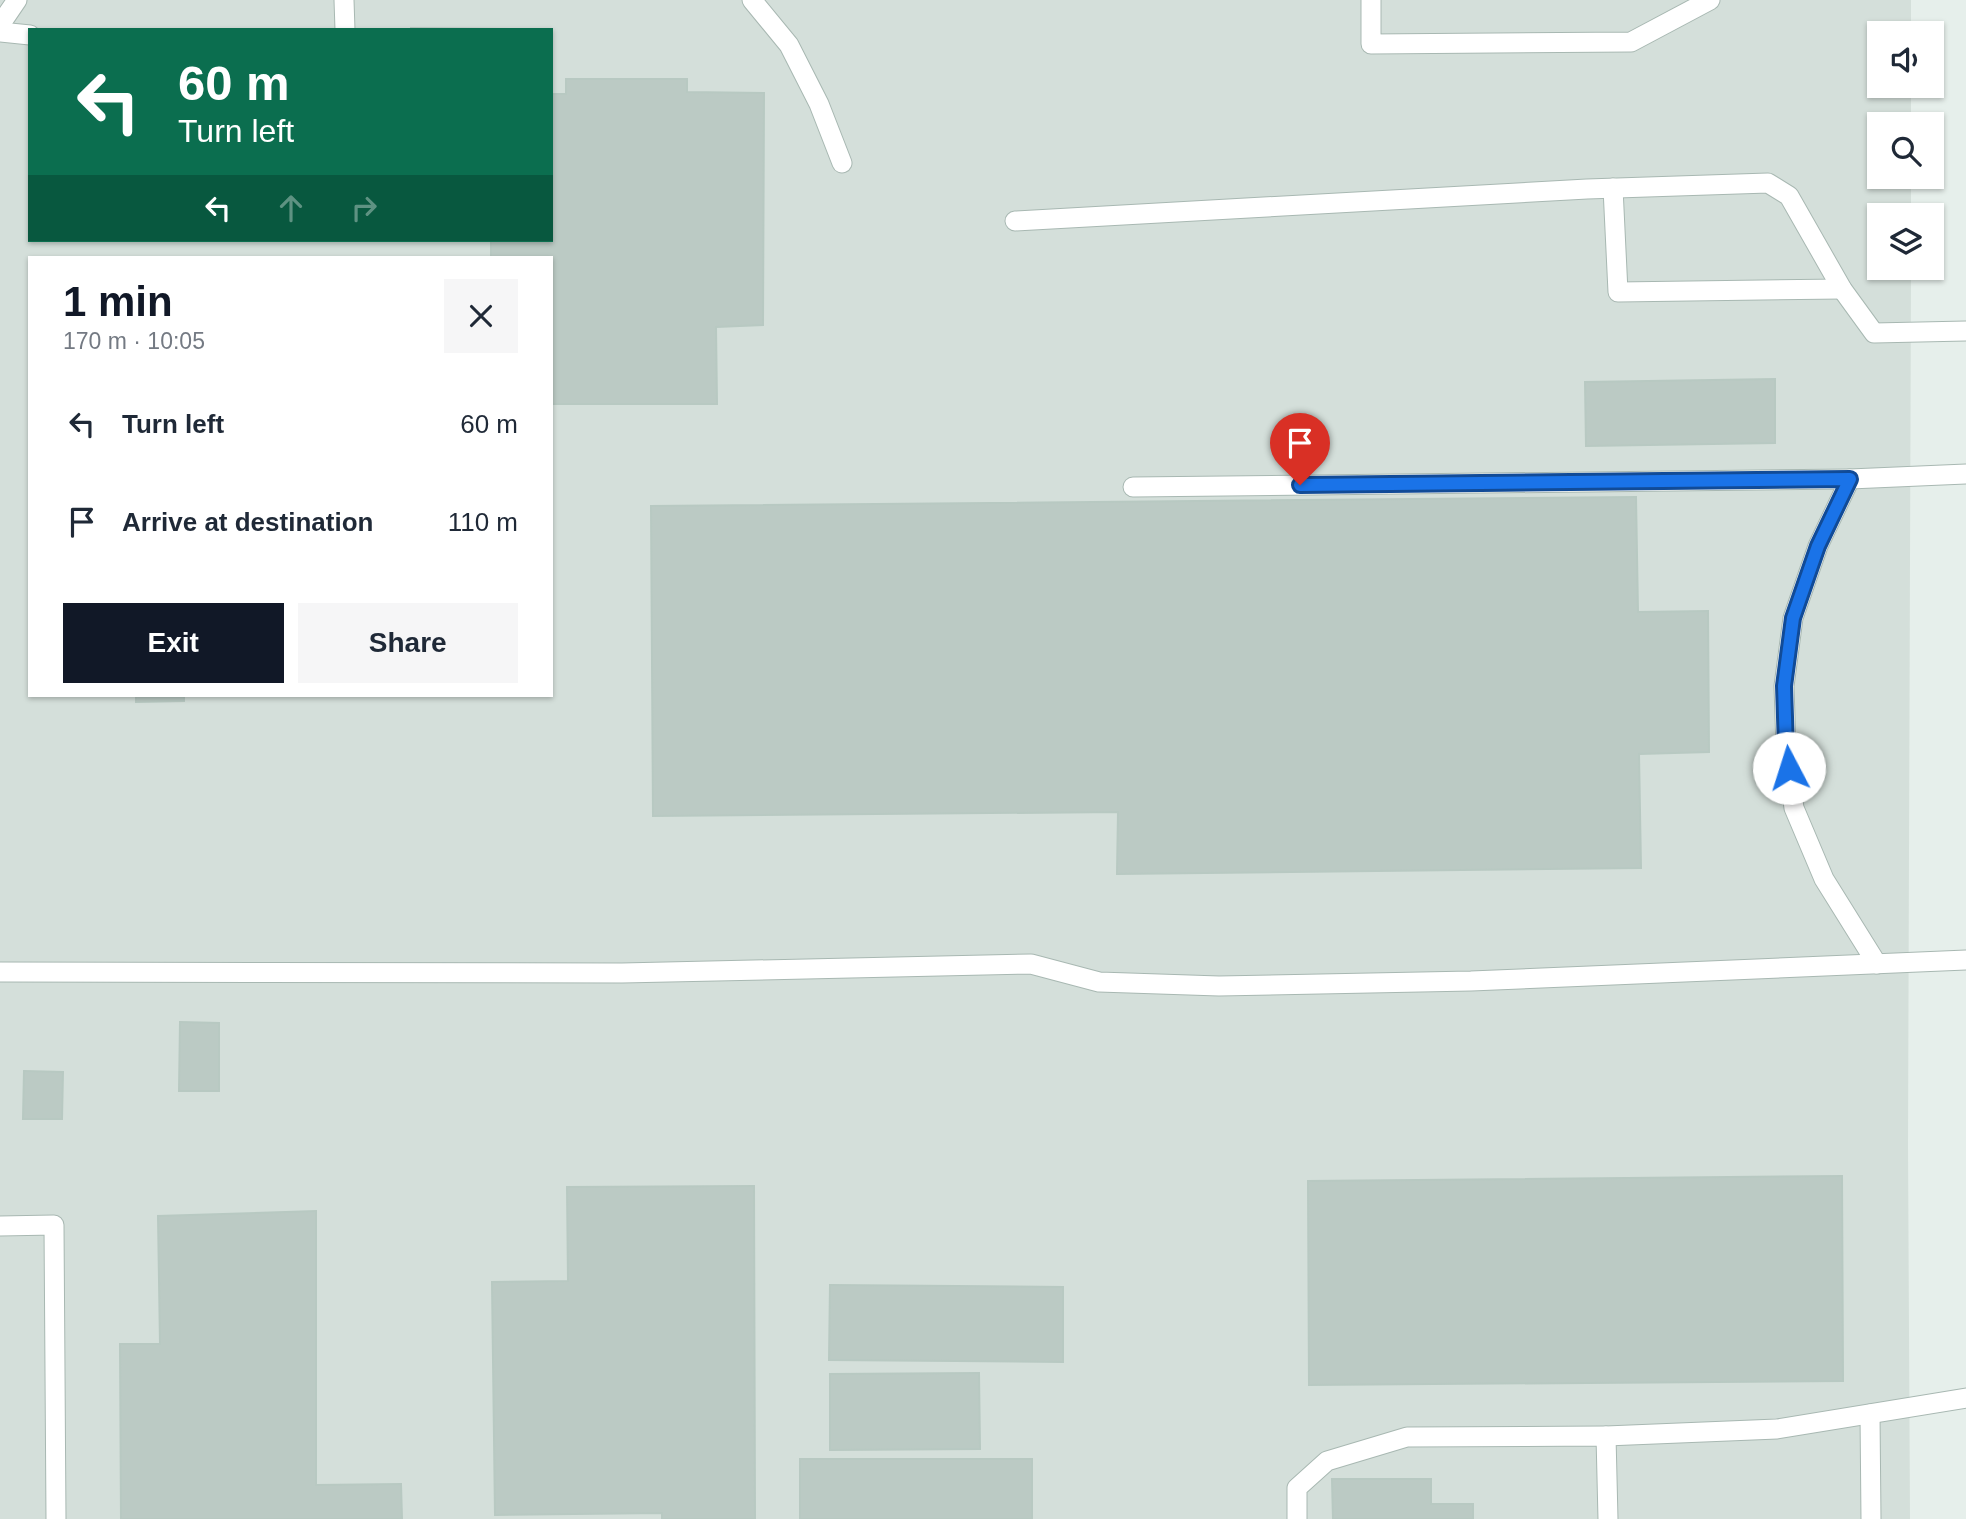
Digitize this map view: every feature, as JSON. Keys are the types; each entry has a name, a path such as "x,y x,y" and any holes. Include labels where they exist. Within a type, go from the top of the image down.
{"lane":[{"path":"0,25 17,0"},
{"path":"345,0 345,28"},
{"path":"752,0 789,45 819,104 842,163"},
{"path":"1371,0 1371,44 1631,42 1710,0"},
{"path":"0,32 28,35"},
{"path":"1015,221 1613,188 1768,183 1789,196 1842,289 1874,333 1966,331"},
{"path":"1613,188 1618,292 1842,289"},
{"path":"1133,486 1850,479 1966,474"},
{"path":"1850,479 1818,546 1793,618 1784,686 1786,748 1794,808 1824,879 1877,964"},
{"path":"0,972 622,973 1031,964 1099,982 1219,986 1471,981 1966,960"},
{"path":"0,1226 54,1224 56,1519"},
{"path":"1297,1519 1297,1488 1327,1461 1408,1437 1606,1436 1777,1429 1966,1398"},
{"path":"1870,1414 1871,1519"},
{"path":"1606,1436 1608,1519"}],"shaded area":[{"path":"0,0 1911,0 1911,21 1867,21 1867,98 1911,98 1911,112 1867,112 1867,189 1911,189 1911,203 1867,203 1867,280 1911,280 1908,1145 1910,1519 0,1519"}],"building":[{"path":"566,79 687,79 687,92 764,93 763,325 716,327 717,404 553,404 553,256 491,256 491,242 553,242 553,94 566,94"},
{"path":"1775,379 1775,443 1586,446 1585,382"},
{"path":"1636,497 1638,612 1708,611 1709,752 1639,754 1641,868 1117,874 1118,812 653,816 651,506"},
{"path":"136,697 184,697 184,701 136,702"},
{"path":"180,1022 219,1023 219,1091 179,1091"},
{"path":"24,1071 63,1072 62,1119 23,1119"},
{"path":"1842,1176 1843,1381 1309,1385 1308,1181"},
{"path":"754,1186 755,1519 662,1519 662,1513 495,1515 492,1282 568,1281 567,1187"},
{"path":"316,1211 316,1485 401,1484 402,1519 121,1519 120,1344 160,1344 158,1216"},
{"path":"830,1285 1063,1287 1063,1362 829,1360"},
{"path":"979,1373 980,1449 830,1450 830,1374"},
{"path":"800,1459 1032,1459 1032,1519 800,1519"},
{"path":"1332,1479 1431,1479 1431,1504 1473,1504 1473,1519 1333,1519"}],"route":[{"path":"1300,485 1850,479 1818,546 1793,618 1784,686 1789,768"}]}
